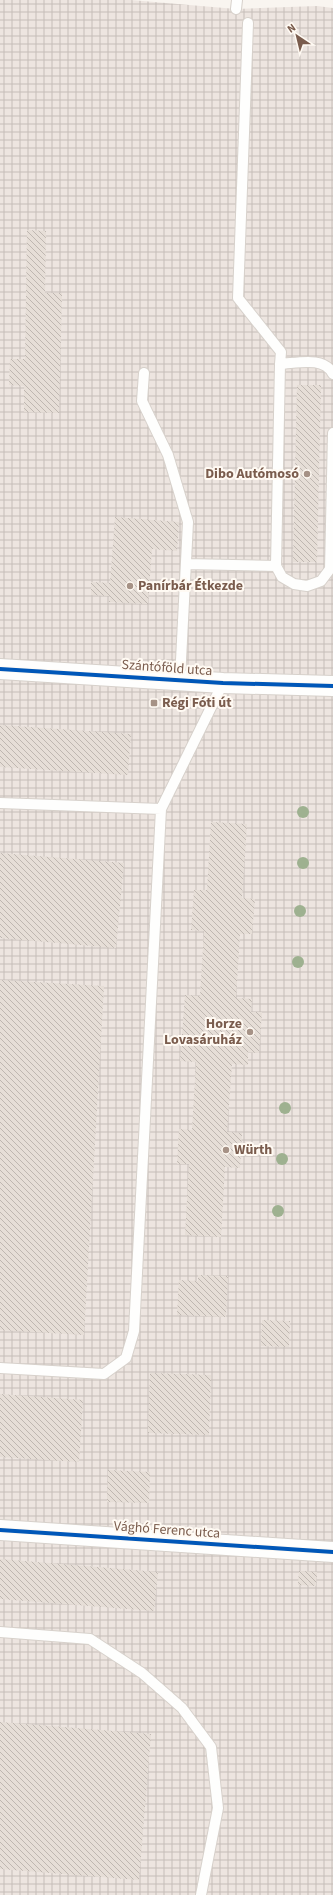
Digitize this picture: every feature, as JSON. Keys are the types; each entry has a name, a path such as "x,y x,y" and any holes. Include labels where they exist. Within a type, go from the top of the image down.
{"street":[{"name":"Szántóföld utca","path":"0,669 223,683 333,686"},
{"name":"Vághó Ferenc utca","path":"0,1530 333,1552"}],"lane":[{"path":"248,23 238,298 281,352 276,566 282,577 294,584 307,586 321,581 330,569 333,433"},
{"path":"280,364 319,362 330,368 333,374"},
{"path":"144,373 142,401 168,455 188,522 180,680"},
{"path":"186,564 276,566"},
{"path":"0,1368 104,1374 126,1358 134,1331 161,809 223,683"},
{"path":"0,803 161,809"},
{"path":"0,1632 90,1639 142,1673 182,1708 211,1747 218,1808 201,1895"}],"shaded area":[{"path":"0,0 131,0 236,9 317,6 333,8 333,1895 0,1895"}],"building":[{"path":"27,230 46,231 45,293 62,293 59,413 24,412 24,386 9,385 10,359 25,359"},
{"name":"Dibo Autómosó","path":"297,385 321,385 317,562 293,562"},
{"path":"115,517 179,522 177,551 152,549 148,604 109,602 110,596 91,595 91,582 110,583"},
{"path":"0,725 131,734 128,775 0,767"},
{"path":"211,822 247,824 242,898 255,899 252,934 240,934 236,998 252,999 251,1012 262,1012 259,1053 248,1052 248,1065 232,1064 227,1132 242,1133 240,1168 225,1167 221,1237 185,1235 189,1164 177,1164 179,1129 192,1130 196,1062 180,1061 185,995 200,996 204,931 191,930 194,890 207,890"},
{"path":"0,853 124,863 116,948 0,938"},
{"path":"0,980 104,986 84,1335 0,1330"},
{"path":"198,1275 228,1276 226,1317 177,1315 179,1280 198,1281"},
{"path":"262,1320 290,1321 289,1347 261,1346"},
{"path":"150,1373 211,1375 209,1435 148,1433"},
{"path":"0,1394 83,1400 79,1462 0,1457"},
{"path":"108,1470 150,1472 149,1503 107,1502"},
{"path":"0,1559 158,1572 154,1611 0,1599"},
{"path":"299,1571 317,1572 316,1586 298,1585"},
{"path":"0,1722 151,1734 139,1880 0,1869"}],"cycle path":[{"path":"0,669 223,683 333,686"},
{"path":"0,1530 333,1552"}],"place":[{"name":"Dibo Autómosó","path":"307,474"},
{"name":"Panírbár Étkezde","path":"130,586"},
{"name":"Régi Fóti út","path":"154,703"},
{"name":"Horze Lovasáruház","path":"250,1032"},
{"name":"Würth","path":"226,1150"}]}
